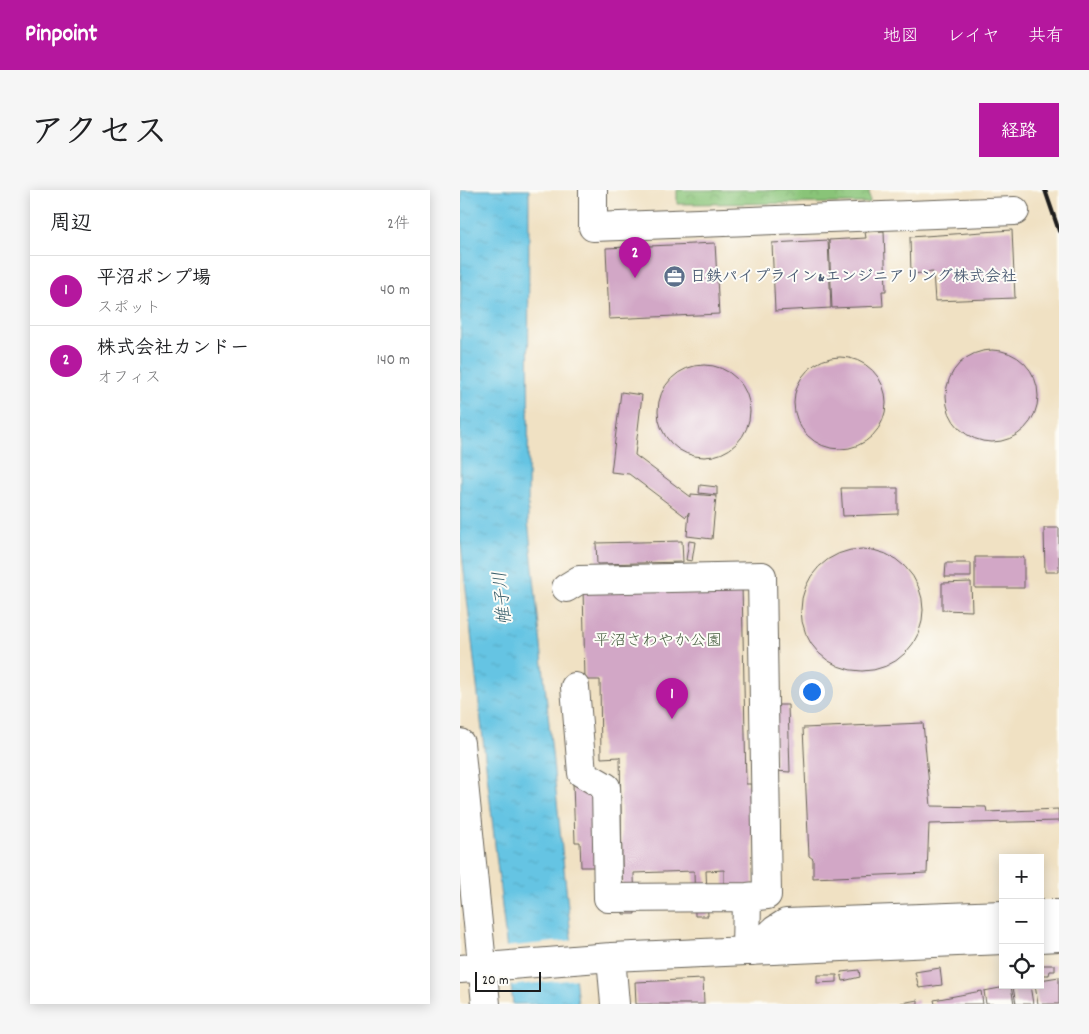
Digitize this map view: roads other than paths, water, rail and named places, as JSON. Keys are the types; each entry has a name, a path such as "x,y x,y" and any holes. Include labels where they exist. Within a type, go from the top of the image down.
{"street":[{"path":"593,190 594,227 1015,211"},
{"path":"566,588 579,580 762,576 767,895 747,897 608,898 606,787 582,773 575,687"},
{"path":"460,743 479,968 486,1004"},
{"path":"747,897 750,951"},
{"path":"1044,914 1059,914"},
{"path":"750,951 786,923 999,915"},
{"path":"1044,938 1059,937"},
{"path":"479,968 597,958 999,940"},
{"path":"597,958 615,1004"}],"water":[{"name":"帷子川","path":"461,190 529,190 528,520 578,1004 513,1004 460,536"}],"railway":[{"path":"1045,190 1059,231"}],"place":[{"name":"日鉄パイプライン&エンジニアリング株式会社","path":"674,277"},
{"name":"株式会社カンドー","path":"635,278"},
{"name":"平沼ポンプ場","path":"672,719"}],"park label":[{"name":"平沼さわやか公園","path":"658,641"}]}
